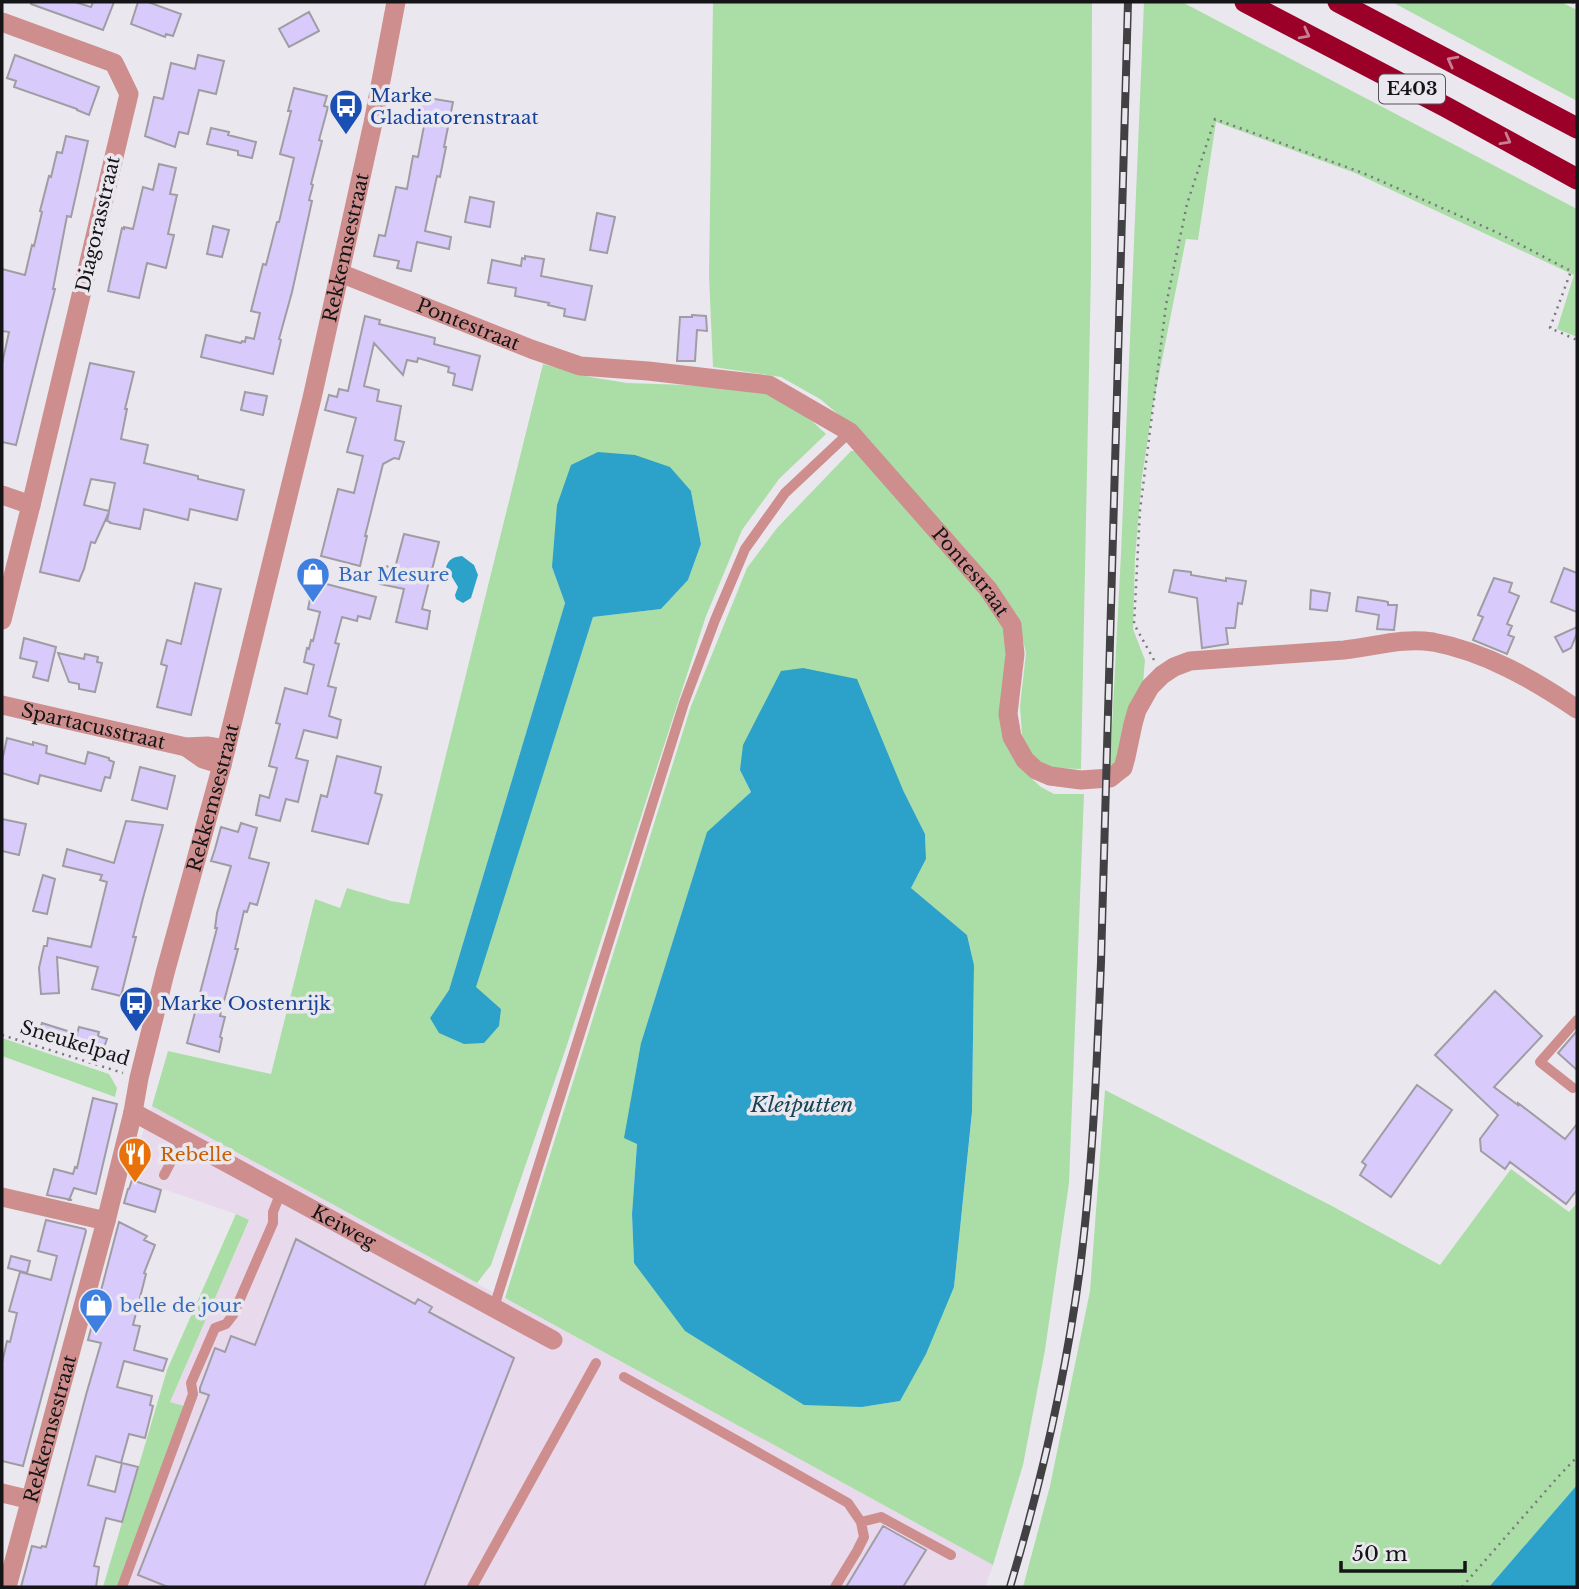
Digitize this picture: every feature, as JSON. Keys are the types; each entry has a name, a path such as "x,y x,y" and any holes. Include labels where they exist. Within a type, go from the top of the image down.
{"highway":[{"name":"E403","path":"1245,2 1577,179"},
{"name":"E403","path":"1338,2 1577,128"}],"street":[{"name":"Rekkemsestraat","path":"7,1587 106,1221 165,973 224,757 312,398 373,123 396,2"},
{"name":"Diagorasstraat","path":"2,22 114,63 129,93 2,620"},
{"name":"Pontestraat","path":"340,272 580,366 769,384 849,432 988,589 1012,625 1015,654 1008,714 1013,737 1025,760 1049,776 1066,779 1106,778 1123,768 1133,724 1150,687 1174,667 1190,661 1348,649 1412,640 1435,642 1514,670 1577,709"},
{"path":"2,495 31,505"},
{"name":"Spartacusstraat","path":"2,705 186,747 203,759 224,757"},
{"name":"Keiweg","path":"133,1112 553,1340"},
{"path":"2,1197 106,1221"},
{"path":"2,1493 31,1500"}],"lane":[{"path":"494,1307 684,704 715,620 744,549 785,493 849,432"},
{"path":"1573,1088 1540,1062 1577,1020"},
{"path":"164,1175 183,1139"},
{"path":"122,1587 193,1394 191,1383 215,1328 226,1324 233,1315 273,1223 273,1212 281,1192"},
{"path":"473,1587 596,1363"},
{"path":"624,1377 848,1503 861,1522 864,1537 835,1587"},
{"path":"861,1522 881,1517 951,1555"}],"path":[{"path":"1573,2 1577,4"},
{"path":"1162,675 1135,624 1140,510 1166,305 1187,204 1214,119 1363,173 1496,232 1571,271 1550,328 1577,340"},
{"name":"Sneukelpad","path":"2,1035 139,1078"},
{"path":"1462,1587 1577,1457"}],"shaded area":[{"path":"152,1106 993,1565 985,1587 118,1587 186,1407 170,1402 249,1221 236,1214 128,1177"}],"green space":[{"path":"713,2 1092,2 1091,271 1081,769 1039,765 1030,755 1022,735 1020,706 1026,653 1017,615 969,553 857,430 820,399 781,377 713,367 709,276"},
{"path":"1144,2 1182,2 1577,209 1577,337 1557,329 1574,275 1355,173 1216,122 1198,240 1186,239 1153,405 1142,477 1135,558 1133,629 1145,660 1143,683 1115,764 1110,765 1121,553"},
{"path":"1392,2 1561,2 1577,10 1577,101"},
{"path":"543,364 590,377 627,383 687,385 771,393 799,409 826,434 779,479 742,530 706,616 566,1048 491,1265 477,1283 152,1106 168,1051 271,1074 315,899 340,908 347,888 409,904","holes":["691,491 701,544 688,580 661,609 593,617 475,987 501,1009 430,1018 449,990 565,603 552,567"]},
{"path":"851,451 857,451 992,605 1006,627 1004,723 1030,777 1054,794 1084,794 1069,1183 1045,1350 1023,1465 993,1565 505,1298 691,706 747,568 777,528","holes":["740,770 903,790 925,834 926,859 911,888 967,935 974,965 972,1113 954,1287 900,1401 862,1407 634,1263 632,1214 641,1043 707,833 751,792"]},
{"path":"2,1038 109,1074 117,1088 115,1097 2,1056"},
{"path":"1105,1090 1332,1206 1440,1265 1511,1169 1569,1212 1577,1203 1577,1485 1489,1587 1023,1587 1050,1486 1090,1291"},
{"path":"236,1214 249,1220 170,1402 187,1407 118,1587 103,1587 167,1370"}],"water":[{"path":"598,452 635,455 670,467 691,491 701,544 688,580 661,609 593,617 476,987 501,1009 499,1026 484,1043 464,1044 439,1033 430,1018 449,990 565,603 552,567 557,505 571,465"},
{"path":"462,556 474,565 478,575 471,598 463,603 456,599 458,587 446,567 452,559"},
{"name":"Kleiputten","path":"803,668 857,679 903,790 925,834 926,859 911,888 967,935 974,965 972,1112 954,1287 926,1354 900,1401 862,1407 804,1405 685,1331 634,1263 632,1214 637,1144 624,1138 641,1043 707,832 751,792 740,770 743,745 781,671"},
{"path":"1577,1485 1577,1587 1489,1587"}],"building":[{"path":"31,2 75,2 91,7 93,2 114,2 103,30"},
{"path":"138,2 148,2 181,14 173,36 166,34 165,37 131,24"},
{"path":"309,12 319,31 289,47 279,29"},
{"path":"15,55 99,87 89,115 14,87 16,81 7,78"},
{"path":"198,55 224,61 216,94 199,90 188,134 179,132 175,147 145,136 154,97 163,99 171,63 195,69"},
{"path":"294,88 327,96 324,106 328,107 311,184 313,185 309,200 312,201 273,374 201,357 206,335 241,343 245,342 246,337 254,339 260,313 251,311 263,264 266,265 279,222 294,158 280,154"},
{"path":"416,96 453,102 440,177 437,176 425,231 451,237 449,249 417,242 411,271 397,268 399,261 374,256 379,235 385,236 396,187 407,189 413,156 418,157 424,126 411,123"},
{"path":"211,128 256,142 252,158 238,155 238,151 207,144"},
{"path":"66,136 88,141 71,217 67,216 55,289 16,445 2,442 2,364 9,332 2,331 2,269 25,275 49,176 51,177 57,152 62,153"},
{"path":"159,164 176,168 170,194 177,195 168,234 174,235 166,268 147,263 139,298 108,291 122,228 133,229 143,187 153,190"},
{"path":"470,197 494,202 490,227 465,222"},
{"path":"597,213 615,217 607,253 590,250"},
{"path":"213,226 229,230 222,257 207,254"},
{"path":"525,256 544,259 541,276 592,286 585,320 564,316 565,309 548,305 549,303 515,296 516,288 488,283 492,260 521,266"},
{"path":"365,316 380,320 379,324 435,338 434,344 480,356 472,390 453,385 455,374 448,372 449,367 418,358 417,362 407,360 403,375 374,343 364,386 379,390 377,401 401,406 395,440 404,442 399,459 394,458 383,464 360,566 321,556 338,489 354,493 363,456 347,452 356,418 325,410 329,395 337,397 339,389 348,391"},
{"path":"706,316 707,331 697,330 695,361 677,361 680,317"},
{"path":"90,363 134,372 121,439 148,445 144,463 244,490 237,520 190,509 188,520 144,509 140,529 110,523 107,521 109,512 95,543 91,542 79,581 40,572","holes":["91,479 115,483 109,511 84,505"]},
{"path":"245,392 267,396 263,415 241,410"},
{"path":"404,534 439,542 422,609 430,611 427,629 396,622 404,589 380,584 384,566 395,568"},
{"path":"1564,568 1577,573 1577,612 1551,602"},
{"path":"1174,570 1226,581 1226,578 1246,581 1242,604 1238,603 1235,628 1226,628 1228,644 1202,648 1197,598 1169,592"},
{"path":"1494,578 1512,583 1509,592 1519,596 1507,624 1512,626 1508,635 1514,637 1507,654 1473,640 1483,617 1478,615"},
{"path":"315,581 376,597 370,619 358,616 357,621 342,617 335,643 339,644 328,686 336,688 329,716 341,720 337,738 304,730 296,758 308,761 298,802 286,799 280,821 256,815 260,795 269,798 277,768 269,766 280,724 276,723 285,688 307,694 314,665 304,662 307,648 309,649 311,640 313,641 320,612 308,609 308,595"},
{"path":"195,583 221,589 191,715 157,707 167,666 161,664 167,640 181,644"},
{"path":"1311,590 1330,593 1327,611 1310,609"},
{"path":"1358,597 1397,605 1394,630 1377,629 1379,615 1356,611"},
{"path":"1577,627 1571,648 1563,652 1555,637"},
{"path":"24,638 56,647 48,681 33,677 37,662 20,658"},
{"path":"58,653 84,659 85,654 98,657 97,662 102,663 95,692 79,689 79,684 69,682"},
{"path":"7,738 47,746 46,753 85,764 88,752 109,758 114,762 110,778 105,777 101,791 40,775 38,784 2,773"},
{"path":"337,756 381,767 375,793 382,795 368,844 312,831 321,795 327,797"},
{"path":"140,767 175,776 167,809 132,800"},
{"path":"2,819 26,824 19,855 2,851"},
{"path":"126,821 163,825 133,937 136,937 121,996 92,989 98,967 57,957 59,993 41,994 39,968 48,938 91,947 107,882 100,880 102,875 63,866 67,849 114,863"},
{"path":"241,823 257,828 249,858 269,863 257,905 250,903 247,912 244,911 235,949 238,949 220,1016 225,1017 219,1052 187,1043 217,928 217,913 231,866 211,861 221,827 238,832"},
{"path":"43,875 55,879 47,914 33,911"},
{"path":"1495,991 1542,1036 1494,1087 1565,1139 1577,1124 1577,1190 1566,1204 1510,1162 1505,1169 1481,1151 1480,1139 1498,1115 1435,1055"},
{"path":"42,1023 77,1034 79,1027 99,1032 98,1036 107,1039 101,1056 38,1035"},
{"path":"1577,1031 1577,1070 1558,1053"},
{"path":"1417,1085 1452,1110 1391,1197 1360,1175 1366,1165 1362,1162"},
{"path":"93,1098 117,1104 96,1194 74,1188 69,1199 47,1195 54,1169 73,1174 75,1167 77,1168"},
{"path":"132,1180 161,1190 155,1212 124,1203"},
{"path":"46,1220 86,1231 23,1466 2,1461 2,1363 17,1313 9,1311 20,1272 51,1280 57,1256 38,1251"},
{"path":"119,1222 147,1236 144,1240 155,1245 144,1273 146,1274 133,1325 140,1326 134,1350 167,1359 163,1371 124,1361 117,1387 152,1396 150,1405 153,1406 145,1438 129,1434 121,1463 96,1456 88,1485 115,1492 122,1463 138,1467 122,1522 106,1518 94,1566 99,1567 96,1587 21,1587 32,1546 46,1547 101,1343 88,1340"},
{"path":"296,1239 415,1304 418,1299 432,1307 429,1312 514,1358 424,1587 168,1587 138,1575 209,1395 200,1392 200,1388 215,1348 225,1352 231,1336 255,1345"},
{"path":"11,1256 30,1261 27,1273 8,1268"},
{"path":"883,1526 926,1550 903,1587 846,1587"}],"railway":[{"path":"1010,1587 1033,1506 1061,1384 1081,1260 1092,1149 1101,962 1128,2"}],"place":[{"name":"Marke Gladiatorenstraat","path":"346,136"},
{"name":"Bar Mesure","path":"313,604"},
{"name":"Marke Oostenrijk","path":"136,1033"},
{"name":"Rebelle","path":"135,1184"},
{"name":"belle de jour","path":"96,1335"}]}
